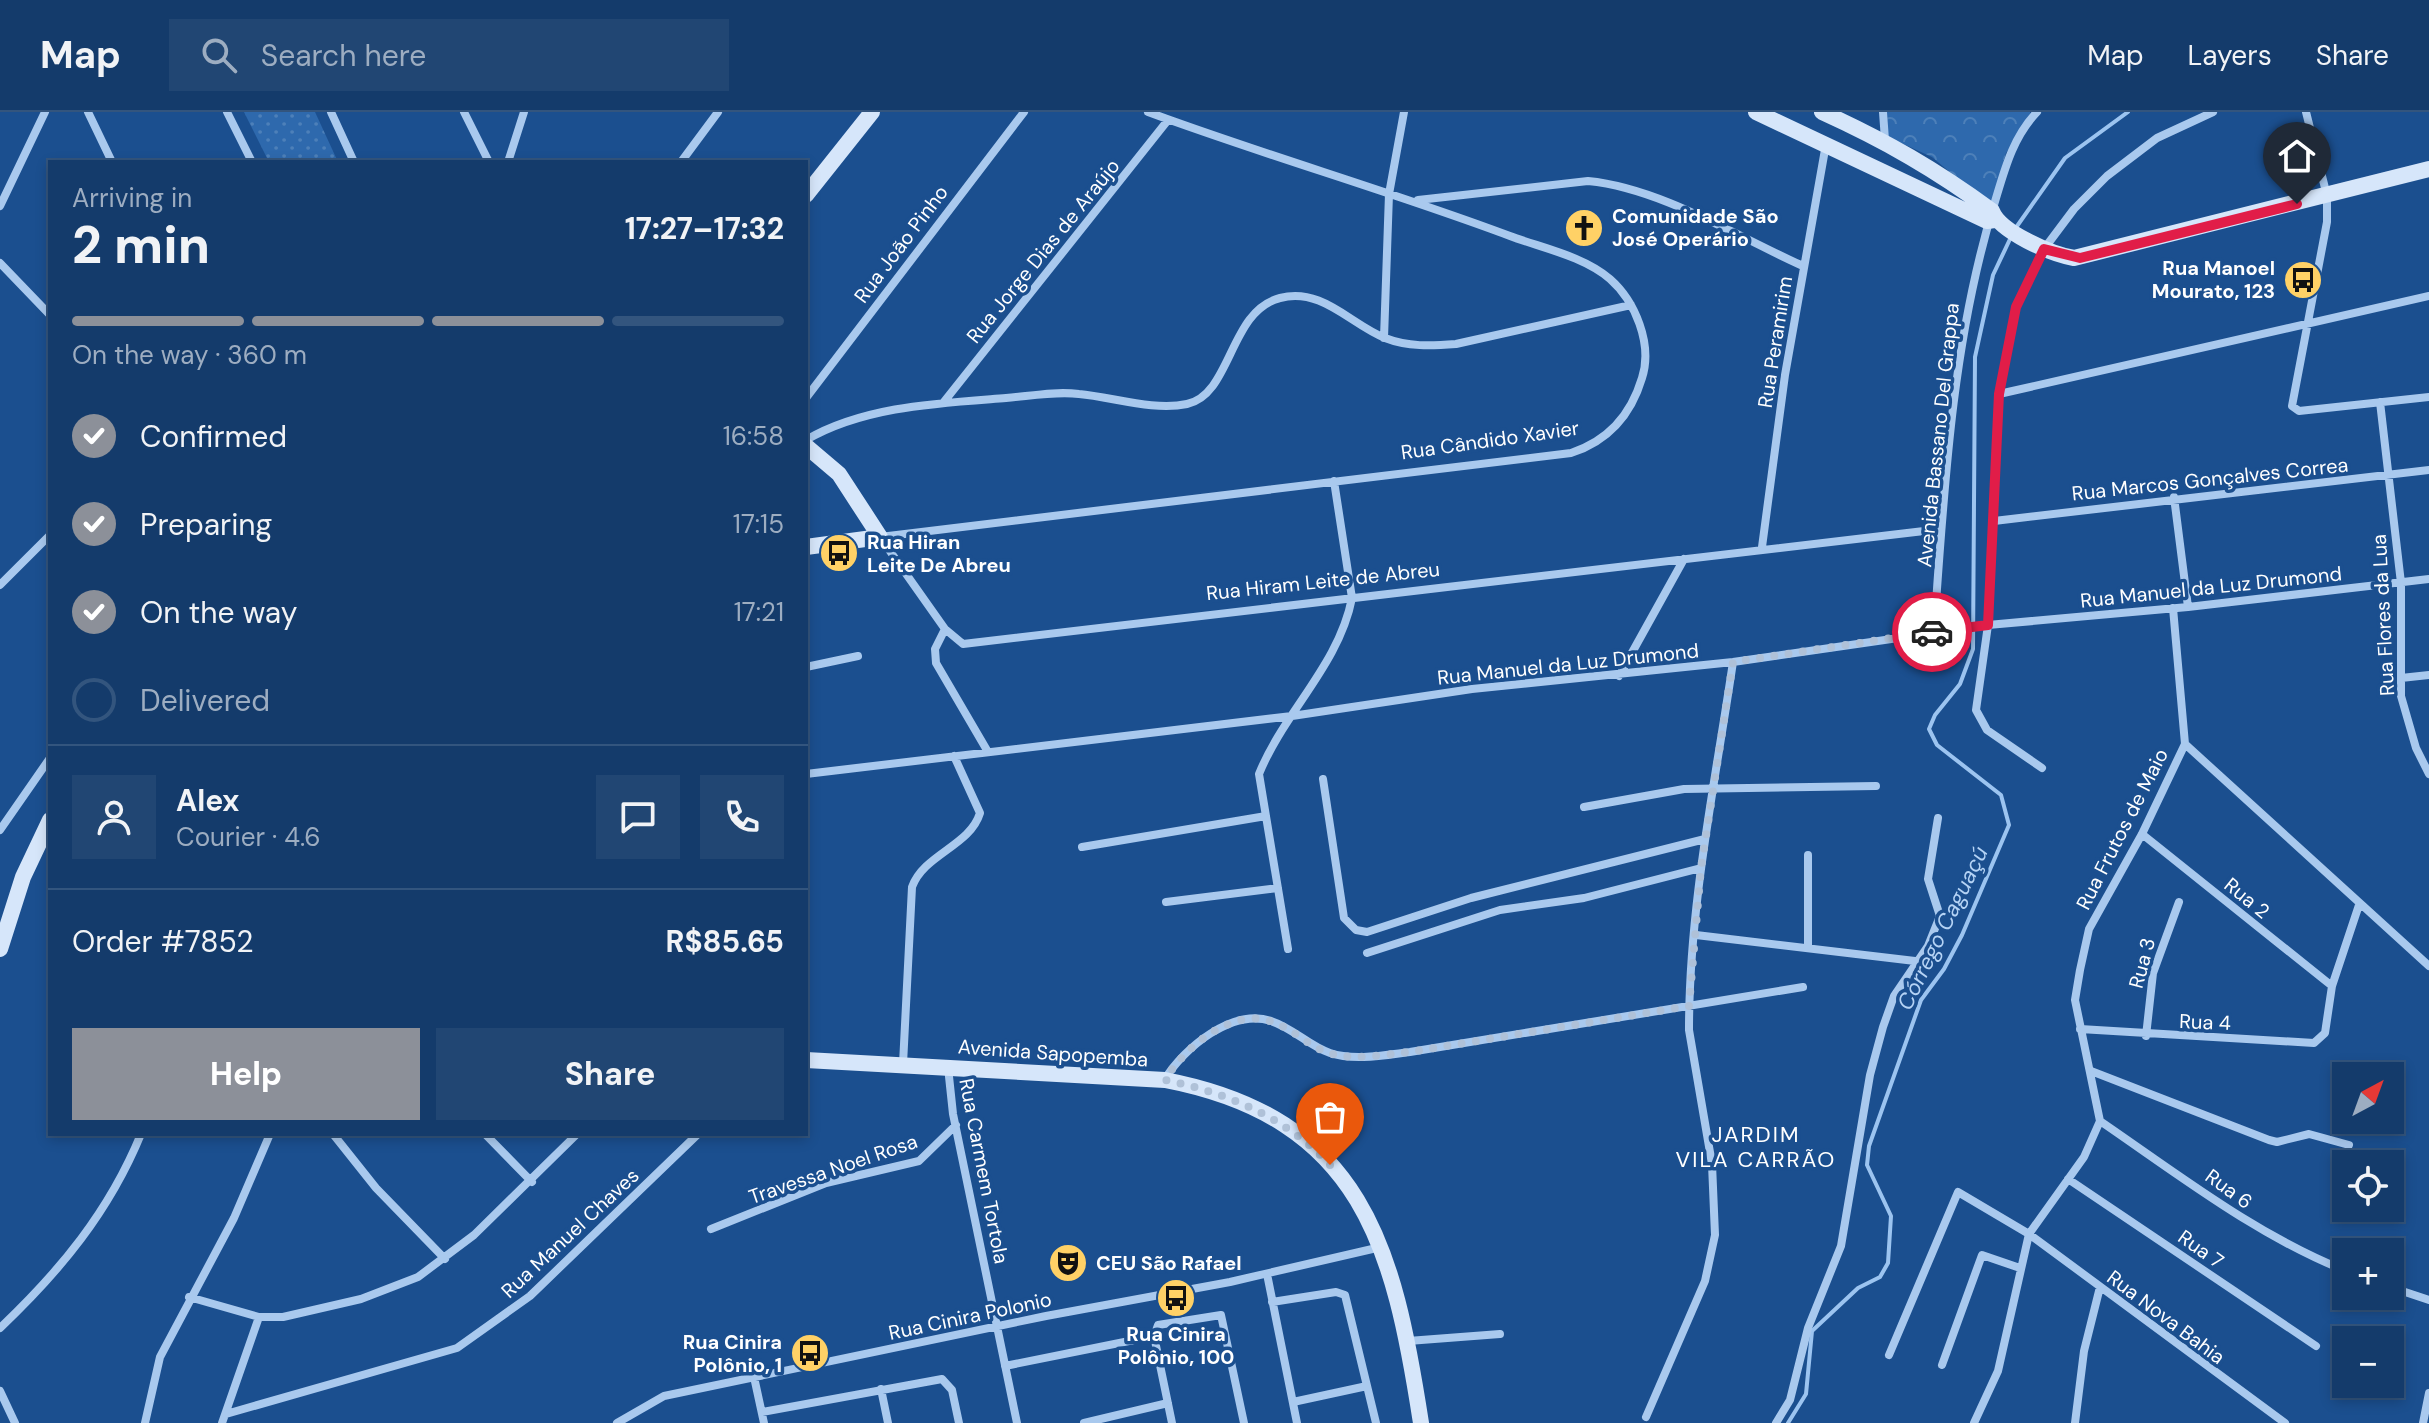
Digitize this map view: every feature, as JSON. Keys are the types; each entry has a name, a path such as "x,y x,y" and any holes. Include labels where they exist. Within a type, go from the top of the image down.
{"main road":[{"path":"808,192 872,112"},
{"path":"1756,112 1826,143 1872,146 1936,169 1995,220"},
{"path":"1822,112 1872,146 2040,247 2080,258 2429,169"},
{"path":"808,448 839,474 880,537"},
{"name":"Rua Cândido Xavier","path":"808,547 880,537"},
{"path":"0,949 23,877 48,824"},
{"name":"Avenida Sapopemba","path":"808,1061 1165,1080 1233,1098 1270,1117 1314,1147 1347,1182 1366,1211 1395,1282 1421,1423"}],"street":[{"path":"0,206 45,112"},
{"path":"88,112 111,160"},
{"path":"227,112 251,160"},
{"path":"331,112 353,160"},
{"path":"464,112 488,160"},
{"path":"509,160 524,112"},
{"path":"682,160 718,112"},
{"name":"Rua João Pinho","path":"808,395 1024,112"},
{"name":"Rua Cândido Xavier","path":"880,537 1571,453 1590,447 1613,430 1627,411 1644,372 1642,333 1631,305 1607,276 1587,264 1416,201 1148,112"},
{"path":"1384,338 1389,194 1404,112"},
{"path":"1872,146 1883,112"},
{"name":"Avenida Bassano Del Grappa","path":"1934,632 1941,529 1963,333 2017,138 2037,112"},
{"path":"2042,768 1987,730 1979,721 1976,710 1988,625 1999,394 2016,307 2040,247 2074,209 2133,153 2213,112"},
{"path":"2306,112 2327,196 2327,222 2290,401 2299,411 2429,397"},
{"name":"Rua Jorge Dias de Araújo","path":"943,403 1168,120"},
{"name":"Rua Peramirim","path":"1762,547 1803,266 1826,143"},
{"path":"1416,201 1588,181 1616,184 1648,194 1803,266"},
{"path":"0,263 48,313"},
{"path":"1999,394 2429,296"},
{"path":"808,439 839,422 943,403 1065,393 1145,403 1191,403 1204,395 1215,381 1245,325 1259,308 1280,298 1321,301 1384,338 1427,346 1456,344 1631,305"},
{"name":"Rua Flores da Lua","path":"2380,402 2401,583 2401,696 2416,748 2429,774"},
{"name":"Rua Marcos Gonçalves Correa","path":"1994,521 2174,497 2429,470"},
{"path":"1288,949 1259,774 1349,615 1352,598 1334,481"},
{"path":"2174,497 2188,607"},
{"name":"Rua Hiram Leite de Abreu","path":"945,629 963,644 1684,559 1762,547 1941,529"},
{"path":"0,585 48,537"},
{"path":"880,537 945,629 935,649 936,663 988,752"},
{"path":"1619,676 1684,559"},
{"name":"Rua Manuel da Luz Drumond","path":"808,774 1292,716 1472,689 1733,662 1950,629 2188,607 2429,579"},
{"path":"2173,608 2185,744 2429,966"},
{"path":"808,667 858,656"},
{"path":"1646,1417 1705,1281 1715,1235 1716,1200 1689,1030 1689,1006 1701,868 1733,662"},
{"path":"2401,678 2429,675"},
{"name":"Rua Frutos de Maio","path":"2100,1121 2075,1000 2089,929 2142,834 2185,744"},
{"path":"903,1064 912,887 923,868 960,839 980,813 954,756"},
{"path":"0,830 48,761"},
{"path":"1323,779 1344,918 1356,930 1367,932 1471,898 1705,839"},
{"path":"1584,807 1669,790 1876,786"},
{"path":"1082,847 1266,816"},
{"path":"1776,1423 1790,1400 1808,1328 1841,1246 1870,1075 1894,996 1928,946 1940,916 1928,879 1938,818"},
{"name":"Rua 2","path":"2142,834 2332,986"},
{"path":"1808,855 1808,946"},
{"path":"1367,953 1500,910 1584,898 1701,868"},
{"path":"1166,902 1278,888"},
{"name":"Rua 3","path":"2146,1036 2153,973 2179,902"},
{"path":"2332,986 2359,905"},
{"path":"1696,935 1915,961"},
{"name":"Rua 4","path":"2080,1029 2146,1036 2308,1044 2325,1033 2332,986"},
{"path":"1165,1080 1180,1058 1195,1046 1227,1026 1254,1017 1271,1021 1333,1054 1368,1056 1410,1052 1803,987"},
{"name":"Rua Carmem Tortola","path":"948,1067 956,1125 1017,1423"},
{"path":"2091,1071 2269,1140 2277,1142 2309,1134 2349,1145"},
{"path":"1974,1423 1998,1371 2029,1234 2084,1157 2100,1121"},
{"name":"Rua 6","path":"2100,1121 2257,1229 2296,1251 2332,1265"},
{"name":"Travessa Noel Rosa","path":"711,1229 826,1183 919,1161 956,1125"},
{"path":"0,1328 88,1233 118,1187 140,1136"},
{"path":"145,1423 160,1357 189,1297 239,1208 269,1136"},
{"path":"335,1136 376,1188 445,1259"},
{"path":"487,1136 532,1182"},
{"path":"189,1297 259,1317 302,1314 361,1299 418,1277 445,1259 532,1182 575,1136"},
{"name":"Rua Manuel Chaves","path":"224,1418 443,1355 457,1348 530,1296 696,1136"},
{"name":"Rua 7","path":"2068,1179 2316,1346"},
{"name":"Rua Nova Bahia","path":"1889,1355 1957,1193 2029,1234 2285,1423"},
{"name":"Rua Cinira Polonio","path":"617,1423 664,1396 1267,1274 1382,1247"},
{"path":"1942,1365 1982,1255 2020,1268"},
{"path":"1267,1274 1297,1423"},
{"path":"2075,1423 2084,1351 2100,1287"},
{"path":"2404,1292 2429,1300"},
{"path":"1272,1302 1343,1293 1347,1299 1376,1423"},
{"path":"1172,1423 1154,1336 1158,1325 1221,1315 1244,1423"},
{"path":"224,1418 259,1317"},
{"path":"1408,1341 1500,1334"},
{"path":"1005,1366 1154,1336"},
{"path":"754,1377 764,1423"},
{"path":"762,1412 881,1389 947,1381 959,1423"},
{"path":"1293,1402 1367,1386"},
{"path":"881,1389 888,1423"},
{"path":"0,1391 15,1423"},
{"path":"2423,1423 2429,1393"},
{"path":"1084,1423 1168,1403"}],"green space":[{"path":"244,112 315,112 337,160 268,160"},
{"path":"1887,112 2030,114 2006,153 1991,207 1932,157 1888,137"}],"waterway":[{"name":"Córrego Caguaçú","path":"2015,229 2065,158 2128,112"},
{"name":"Córrego Caguaçú","path":"1788,1423 1806,1394 1812,1331 1858,1288 1880,1277 1888,1263 1891,1216 1867,1165 1869,1146 1921,1000 1944,969 1962,935 2009,825 2001,795 1937,745 1929,729 1935,715 1960,684 1973,649 1975,357 1993,275 2011,237"}],"way so far":[{"path":"1330,1165 1314,1147 1261,1112 1233,1098 1165,1080 1171,1069 1195,1046 1241,1019 1254,1017 1289,1029 1317,1048 1333,1054 1368,1056 1410,1052 1689,1006 1701,868 1733,662 1932,632"}],"place":[{"name":"Comunidade São José Operário","path":"1584,228"},
{"name":"Rua Manoel Mourato, 123","path":"2303,280"},
{"name":"Rua Hiran Leite De Abreu","path":"839,553"},
{"name":"CEU São Rafael","path":"1068,1263"},
{"name":"Rua Cinira Polônio, 100","path":"1176,1298"},
{"name":"Rua Cinira Polônio, 1","path":"810,1353"}],"district":[{"name":"JARDIM VILA CARRÃO","path":"1756,1146"}],"route":[{"path":"1932,632 1988,625 1999,394 2016,307 2044,249 2066,257 2080,258 2297,204"}]}
